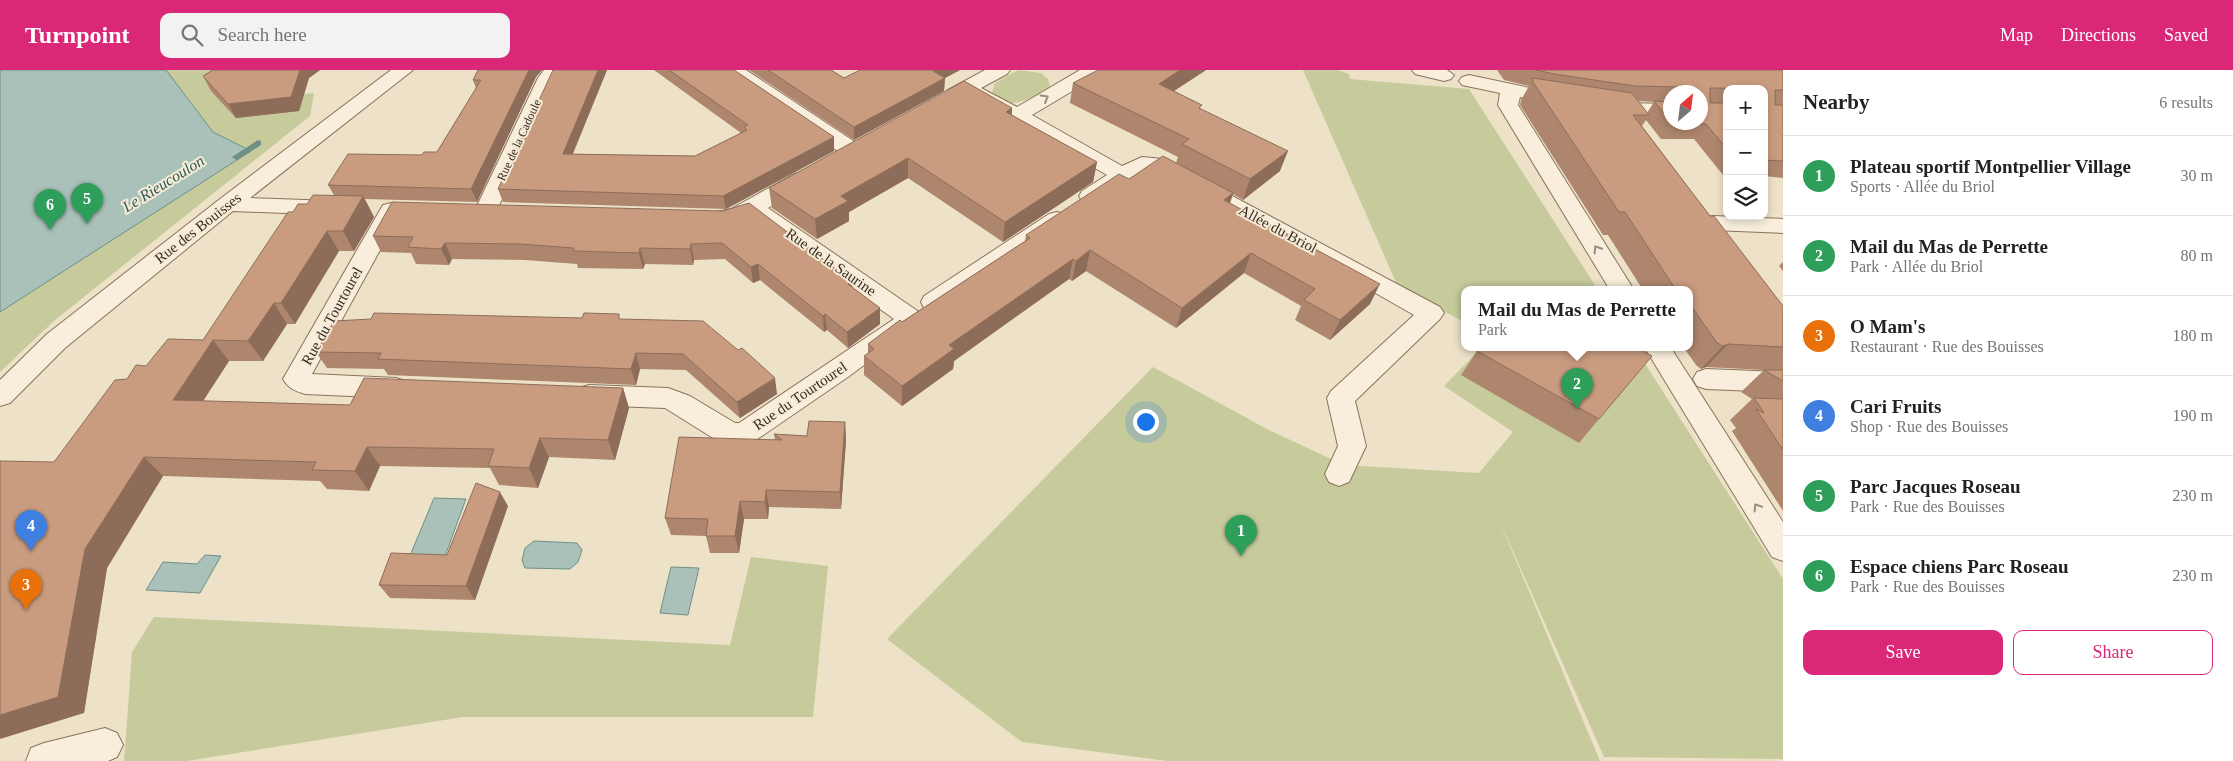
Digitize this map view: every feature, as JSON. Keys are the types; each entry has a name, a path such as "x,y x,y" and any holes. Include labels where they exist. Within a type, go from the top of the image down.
{"street":[{"name":"Rue des Bouisses","path":"0,396 56,340 228,204 403,70"},
{"name":"Rue de la Cadoule","path":"485,212 548,78 554,70"},
{"path":"697,217 726,218 736,216 844,156 732,70"},
{"path":"935,105 1000,70"},
{"path":"1018,114 1064,78 1094,70"},
{"path":"1422,70 1444,75"},
{"path":"1470,81 1578,102"},
{"path":"968,87 1122,175"},
{"path":"1511,90 1508,105 1620,286"},
{"path":"1642,132 1615,107 1663,110"},
{"name":"Allée du Briol","path":"1122,175 1142,163 1155,164 1302,241 1431,313 1340,398 1352,446 1339,474"},
{"name":"Rue du Tourtourel","path":"570,394 668,398 680,403 731,436 746,432 839,370 910,318 1122,175"},
{"name":"Rue du Tourtourel","path":"228,204 381,210 296,379 305,384 423,389"},
{"name":"Rue de la Saurine","path":"752,207 910,318"},
{"path":"1730,246 1707,215 1783,226"},
{"path":"1660,351 1783,548"},
{"path":"1706,379 1783,382"},
{"path":"44,761 105,744"}],"green space":[{"path":"0,70 234,70 262,99 314,93 310,116 55,320 0,372"},
{"path":"1018,70 1041,73 1048,79 1050,87 1021,102 1005,102 998,99 992,92 995,83"},
{"path":"1303,70 1338,70 1349,74 1350,79 1469,89 1595,286 1461,286 1461,320 1398,287"},
{"path":"1478,351 1637,351 1783,579 1783,759 1604,757 1497,515 1600,761 1167,761 1022,742 887,639 1153,367 1267,429 1344,465 1479,473 1513,432 1444,386"},
{"path":"751,557 828,566 813,717 463,717 187,761 124,761 132,652 154,617 730,645"}],"water":[{"path":"0,70 166,70 213,132 251,151 0,312"},
{"path":"434,498 466,499 444,559 409,558"},
{"path":"534,541 577,543 582,550 578,562 570,569 525,568 522,560 525,548"},
{"path":"205,555 221,556 200,593 146,590 163,562 197,564"},
{"path":"671,567 699,568 688,615 660,613"}],"building":[{"path":"213,70 300,70 291,97 228,104 203,76"},
{"path":"478,70 529,70 471,189 328,185 348,154 422,155 424,152 437,152 481,80 473,80"},
{"path":"553,70 598,70 563,154 695,156 747,130 744,127 748,125 669,70 734,70 834,137 723,196 498,189"},
{"path":"768,70 831,70 844,78 860,70 936,70 933,71 945,78 854,127"},
{"path":"1098,70 1180,70 1159,84 1202,105 1199,108 1288,151 1250,179 1182,144 1189,139 1073,83"},
{"path":"1536,70 1783,70 1783,90 1775,90 1775,105 1783,105 1783,161 1768,160 1768,85 1723,85 1723,88 1710,88 1710,103 1723,103 1723,144 1708,126 1708,85 1635,86"},
{"path":"1533,78 1632,93 1649,115 1633,115 1710,216 1714,216 1783,306 1783,347 1728,344 1723,346 1717,343 1693,308 1693,286 1673,286 1625,212 1619,212 1533,82"},
{"path":"964,81 1012,108 1006,112 1097,162 1005,222 908,158 841,196 848,201 815,219 769,188"},
{"path":"1654,101 1663,102 1663,112"},
{"path":"1163,156 1233,193 1224,200 1380,284 1340,320 1304,300 1315,289 1251,253 1182,308 1090,250 1076,261 1073,259 949,345 954,349 902,386 864,356 874,349 868,344 900,320 902,322 1030,238 1026,235 1119,174 1129,179"},
{"path":"313,195 363,196 343,231 327,231 281,303 274,303 248,341 213,340 173,400 350,405 364,378 623,388 608,440 540,438 529,468 488,466 494,449 367,447 355,471 312,470 316,462 144,457 85,549 58,697 0,715 0,461 54,462 115,380 127,379 136,365 146,366 168,339 203,340 288,212 293,212 298,204 307,204"},
{"path":"392,202 723,211 749,203 852,281 848,284 880,308 847,332 825,314 823,316 758,264 751,267 722,243 691,244 690,249 640,248 639,253 573,251 574,248 519,244 445,243 441,249 408,247 413,237 373,236"},
{"path":"374,313 582,318 584,313 619,314 619,319 703,321 738,350 742,348 775,378 737,402 683,354 636,353 631,369 378,359 381,353 316,352 334,321 371,319"},
{"path":"1477,351 1643,351 1652,356 1599,419"},
{"path":"1764,370 1783,370 1783,381"},
{"path":"1754,398 1783,399 1783,450 1756,409 1764,413"},
{"path":"809,421 845,422 840,492 766,490 765,502 740,501 735,536 706,536 708,519 665,518 679,437 782,440 774,434 807,436"},
{"path":"476,483 500,492 466,586 379,585 391,553 447,555"}],"waterway":[{"name":"Le Rieucoulon","path":"236,157 258,143"}],"place":[{"name":"Parc Jacques Roseau","path":"87,224"},
{"name":"Espace chiens Parc Roseau","path":"50,230"},
{"name":"Mail du Mas de Perrette","path":"1577,409"},
{"name":"Cari Fruits","path":"31,551"},
{"name":"Plateau sportif Montpellier Village","path":"1241,556"},
{"name":"O Mam's","path":"26,610"}]}
